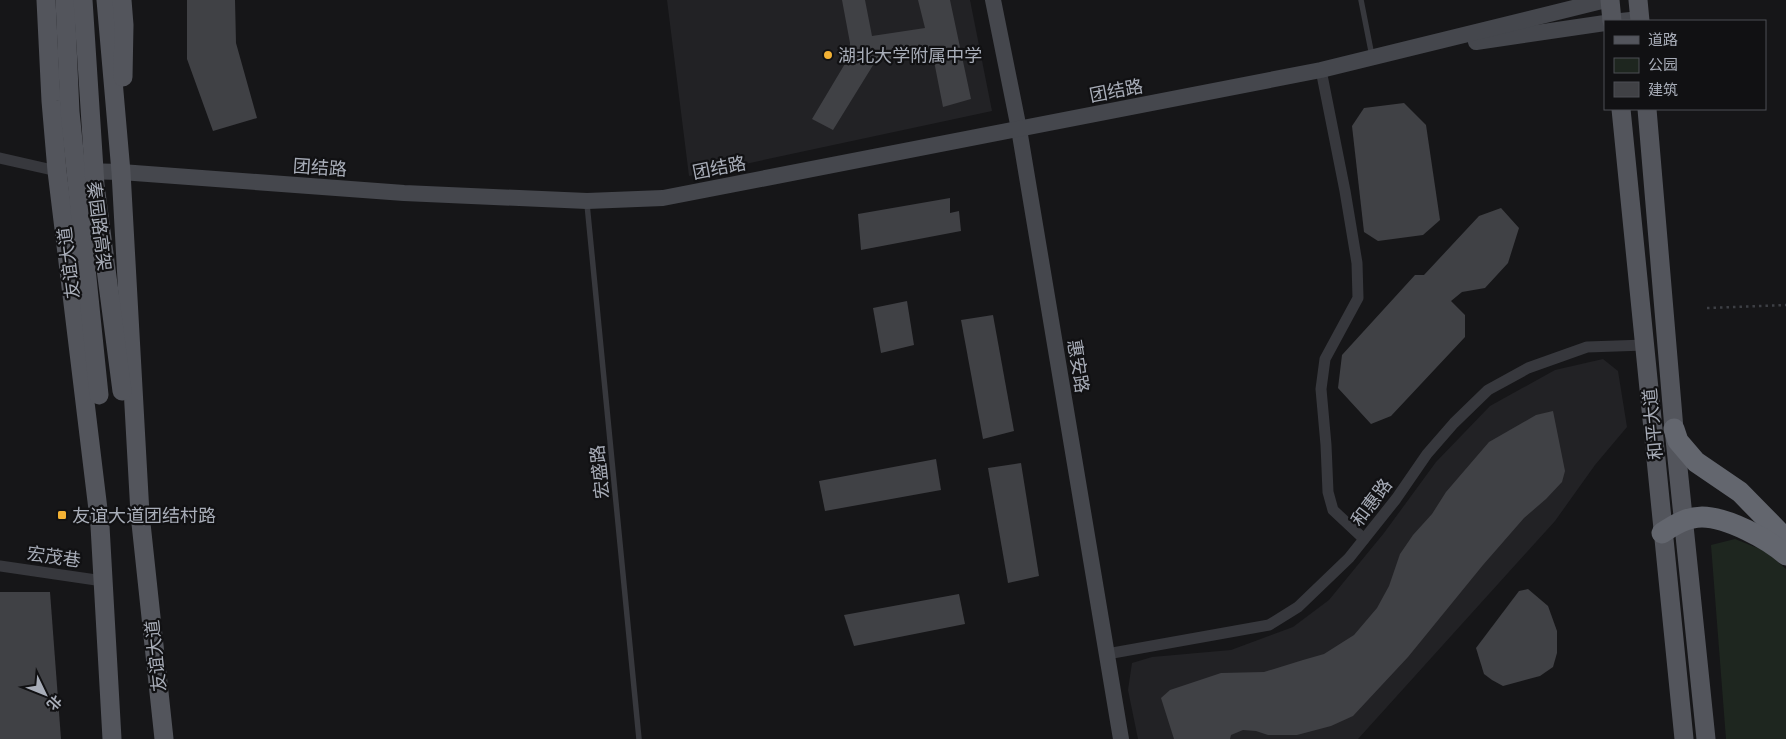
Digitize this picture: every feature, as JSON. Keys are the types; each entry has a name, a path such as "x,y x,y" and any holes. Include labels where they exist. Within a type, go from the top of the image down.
{"highway":[{"path":"1674,429 1678,441 1696,462 1707,471 1731,484 1786,539"},
{"path":"1662,532 1682,520 1702,517 1718,520 1744,529 1763,538 1786,555"}],"main road":[{"name":"友谊大道","path":"46,0 51,102 57,170 100,526 122,739"},
{"name":"秦园路高架","path":"65,0 70,112 99,395 91,451"},
{"name":"秦园路高架","path":"83,0 95,185 122,391 136,449"},
{"name":"友谊大道","path":"106,0 121,172 140,514 156,739"},
{"path":"117,131 123,74 122,0"},
{"path":"1610,0 1612,20"},
{"path":"1633,20 1638,0"},
{"name":"和平大道","path":"1621,110 1684,739"},
{"name":"和平大道","path":"1647,110 1682,520 1706,739"},
{"name":"友谊大道","path":"140,514 164,739"},
{"name":"友谊大道","path":"100,526 112,739"}],"street":[{"name":"惠安路","path":"993,0 1020,130 1121,739"},
{"name":"团结路","path":"57,170 121,172 404,193 587,201 663,198 1020,130 1320,70 1606,0"},
{"name":"团结路","path":"1375,58 1604,23"},
{"path":"1320,70 1356,254 1358,298 1325,359 1321,389 1328,492 1334,510 1364,539"},
{"path":"0,158 57,170"},
{"name":"和惠路","path":"1107,654 1269,625 1298,607 1350,558 1396,499 1427,454 1454,423 1488,390 1528,368 1587,347 1645,345"},
{"name":"宏茂巷","path":"0,566 103,581"}],"lane":[{"path":"1361,0 1375,58"},
{"name":"宏盛路","path":"587,201 639,739"}],"path":[{"path":"1707,308 1786,305"}],"shaded area":[{"name":"湖北大学附属中学","path":"667,0 970,0 992,111 689,176"},
{"path":"1603,359 1618,371 1627,427 1595,465 1555,521 1358,739 1138,739 1128,690 1132,663 1152,657 1231,650 1293,627 1329,600 1384,533 1436,462 1490,406 1555,370"}],"green space":[{"path":"1735,539 1765,551 1786,569 1786,739 1726,739 1711,545"}],"building":[{"path":"187,0 235,0 236,43 257,118 213,131 187,59"},
{"path":"842,0 865,0 872,36 925,28 918,0 950,0 971,99 943,107 932,51 875,62 833,130 812,119 849,57 850,43"},
{"path":"1404,103 1426,125 1440,220 1423,235 1378,241 1364,232 1352,126 1364,108"},
{"path":"950,198 950,213 959,211 961,231 861,250 858,214"},
{"path":"1501,208 1519,228 1508,263 1485,288 1462,292 1451,301 1465,315 1465,337 1391,416 1371,424 1338,388 1342,355 1415,275 1424,275 1479,216"},
{"path":"907,301 914,345 881,353 873,308"},
{"path":"993,315 1014,431 983,439 961,320"},
{"path":"1553,411 1565,471 1562,482 1524,518 1408,657 1353,716 1331,726 1297,735 1268,735 1256,731 1243,730 1231,735 1230,739 1174,739 1161,698 1170,690 1221,673 1264,672 1324,654 1354,635 1377,608 1389,586 1400,554 1413,535 1432,514 1446,492 1489,442 1536,415"},
{"path":"936,459 941,490 825,511 819,481"},
{"path":"1021,463 1039,576 1008,583 988,468"},
{"path":"1528,589 1548,606 1557,631 1557,653 1553,667 1540,676 1503,686 1484,674 1476,648 1519,591"},
{"path":"0,592 50,592 61,739 0,739"},
{"path":"959,594 965,624 854,646 844,615"}],"place":[{"name":"湖北大学附属中学","path":"828,55"},
{"name":"友谊大道团结村路","path":"62,515"}]}
